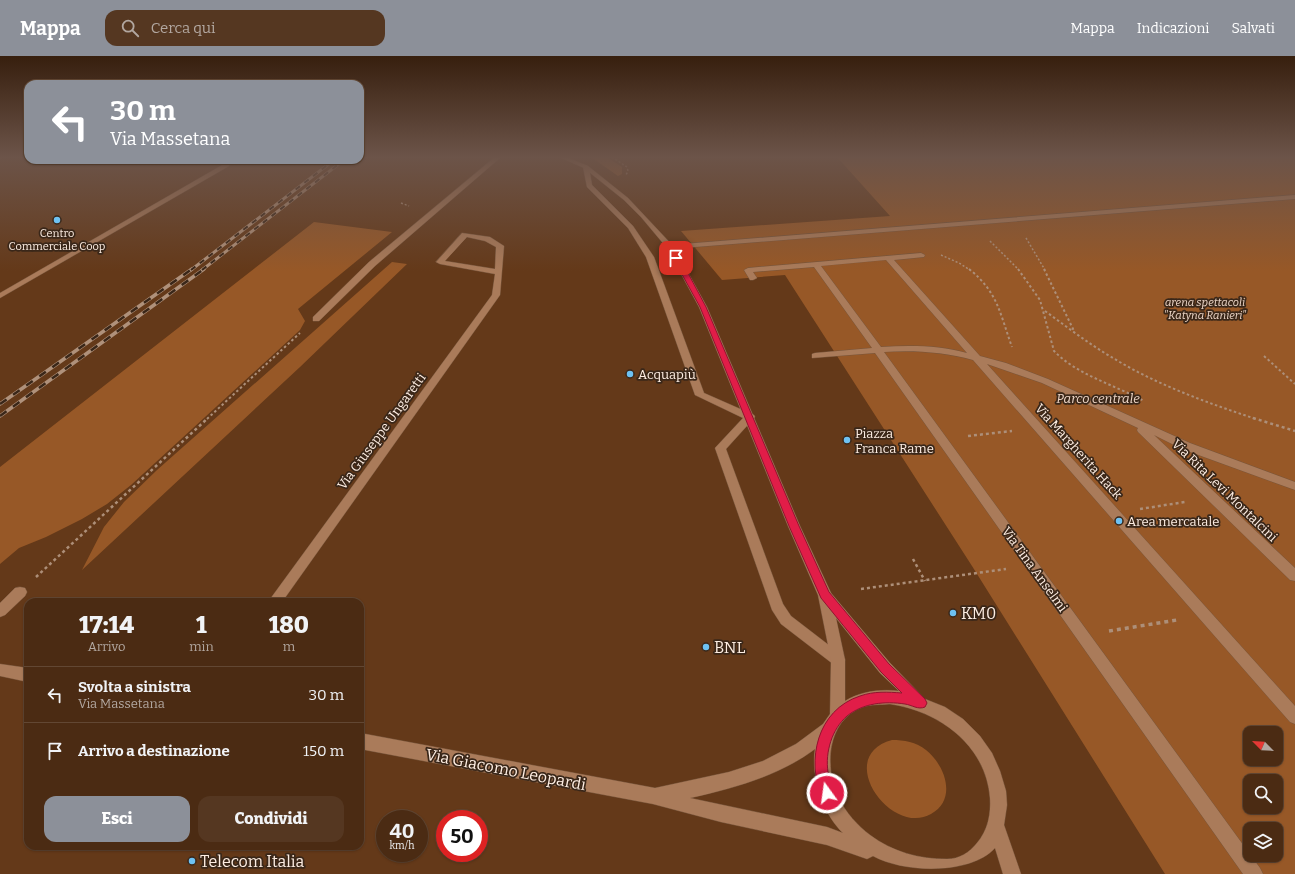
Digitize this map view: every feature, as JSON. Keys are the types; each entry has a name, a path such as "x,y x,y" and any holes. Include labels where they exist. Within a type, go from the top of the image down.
{"street":[{"path":"0,296 175,195"},
{"path":"316,319 372,264 454,195"},
{"path":"598,195 631,227 650,257 700,395 750,417"},
{"path":"621,195 670,247 703,307 794,526 825,594 838,660 838,716"},
{"path":"670,247 1295,197"},
{"name":"Via Giuseppe Ungaretti","path":"278,598 496,295 500,280 498,272 500,246 487,239 466,235 440,262 498,272"},
{"path":"753,278 748,270 921,255"},
{"name":"Via Margherita Hack","path":"888,258 1295,717"},
{"name":"Via Tina Anselmi","path":"816,264 1254,874"},
{"path":"815,356 904,348 954,352 976,357 1022,372 1186,446 1295,486"},
{"path":"750,417 720,448 750,532 777,606 786,620 838,660"},
{"name":"Via Rita Levi Montalcini","path":"1135,424 1295,576"},
{"path":"0,611 20,592"},
{"path":"825,594 885,668 921,703"},
{"path":"0,670 24,675"},
{"path":"875,698 905,698 921,703 944,714 965,731 983,753 994,778 999,803 996,828 989,844 976,857 960,866 941,871 903,869 876,854 855,836 838,815 827,793 821,770 822,749 828,730 838,716 849,707 861,701 875,698"},
{"name":"Via Giacomo Leopardi","path":"653,796 717,784 764,768 797,752 828,730"},
{"name":"Via Giacomo Leopardi","path":"364,742 653,796 722,814 827,836 876,854"},
{"path":"996,828 1012,874"}],"path":[{"path":"401,203 409,206"},
{"path":"1022,232 1044,267 1060,305 1075,331"},
{"path":"989,240 1026,278 1044,310 1052,347 1058,355 1069,364 1146,403"},
{"path":"939,255 951,258 969,269 982,281 992,294 1000,308 1011,345 1022,372"},
{"path":"1044,310 1104,353 1125,365 1204,400 1295,431"},
{"path":"20,592 316,319"},
{"path":"1264,356 1295,384"},
{"path":"942,439 1039,428"},
{"path":"1114,513 1213,498"},
{"path":"913,558 925,581"},
{"path":"861,589 1032,566"},
{"path":"1082,635 1205,616"}],"green space":[{"name":"Parco centrale","path":"871,195 1295,195 1295,874 1165,874 972,566 785,275 722,280 681,231 890,216"},
{"path":"314,222 392,232 298,309 305,321 300,330 131,485 107,504 82,519 46,537 19,548 0,564 0,467"},
{"path":"392,262 407,264 300,367 82,570 104,527 124,502 157,470"},
{"path":"892,740 905,741 918,745 926,750 939,765 946,783 946,792 944,800 939,808 931,814 915,818 900,814 886,805 874,792 868,777 868,762 875,749"}],"railway":[{"path":"191,270 288,195"},
{"path":"202,270 299,195"},
{"path":"0,404 192,269"},
{"path":"0,416 204,269"}],"place":[{"name":"Centro Commerciale Coop","path":"57,220"},
{"name":"Acquapiù","path":"630,374"},
{"name":"Piazza Franca Rame","path":"847,440"},
{"name":"Area mercatale","path":"1119,521"},
{"name":"KM0","path":"953,613"},
{"name":"BNL","path":"706,647"},
{"name":"Telecom Italia","path":"192,861"}],"route":[{"path":"676,258 690,280 703,307 794,526 825,594 885,668 901,686 921,703 905,698 875,698 861,701 849,707 838,716 828,730 822,749 821,770 827,793"}],"park label":[{"name":"arena spettacoli \"Katyna Ranieri\"","path":"1205,308"}]}
